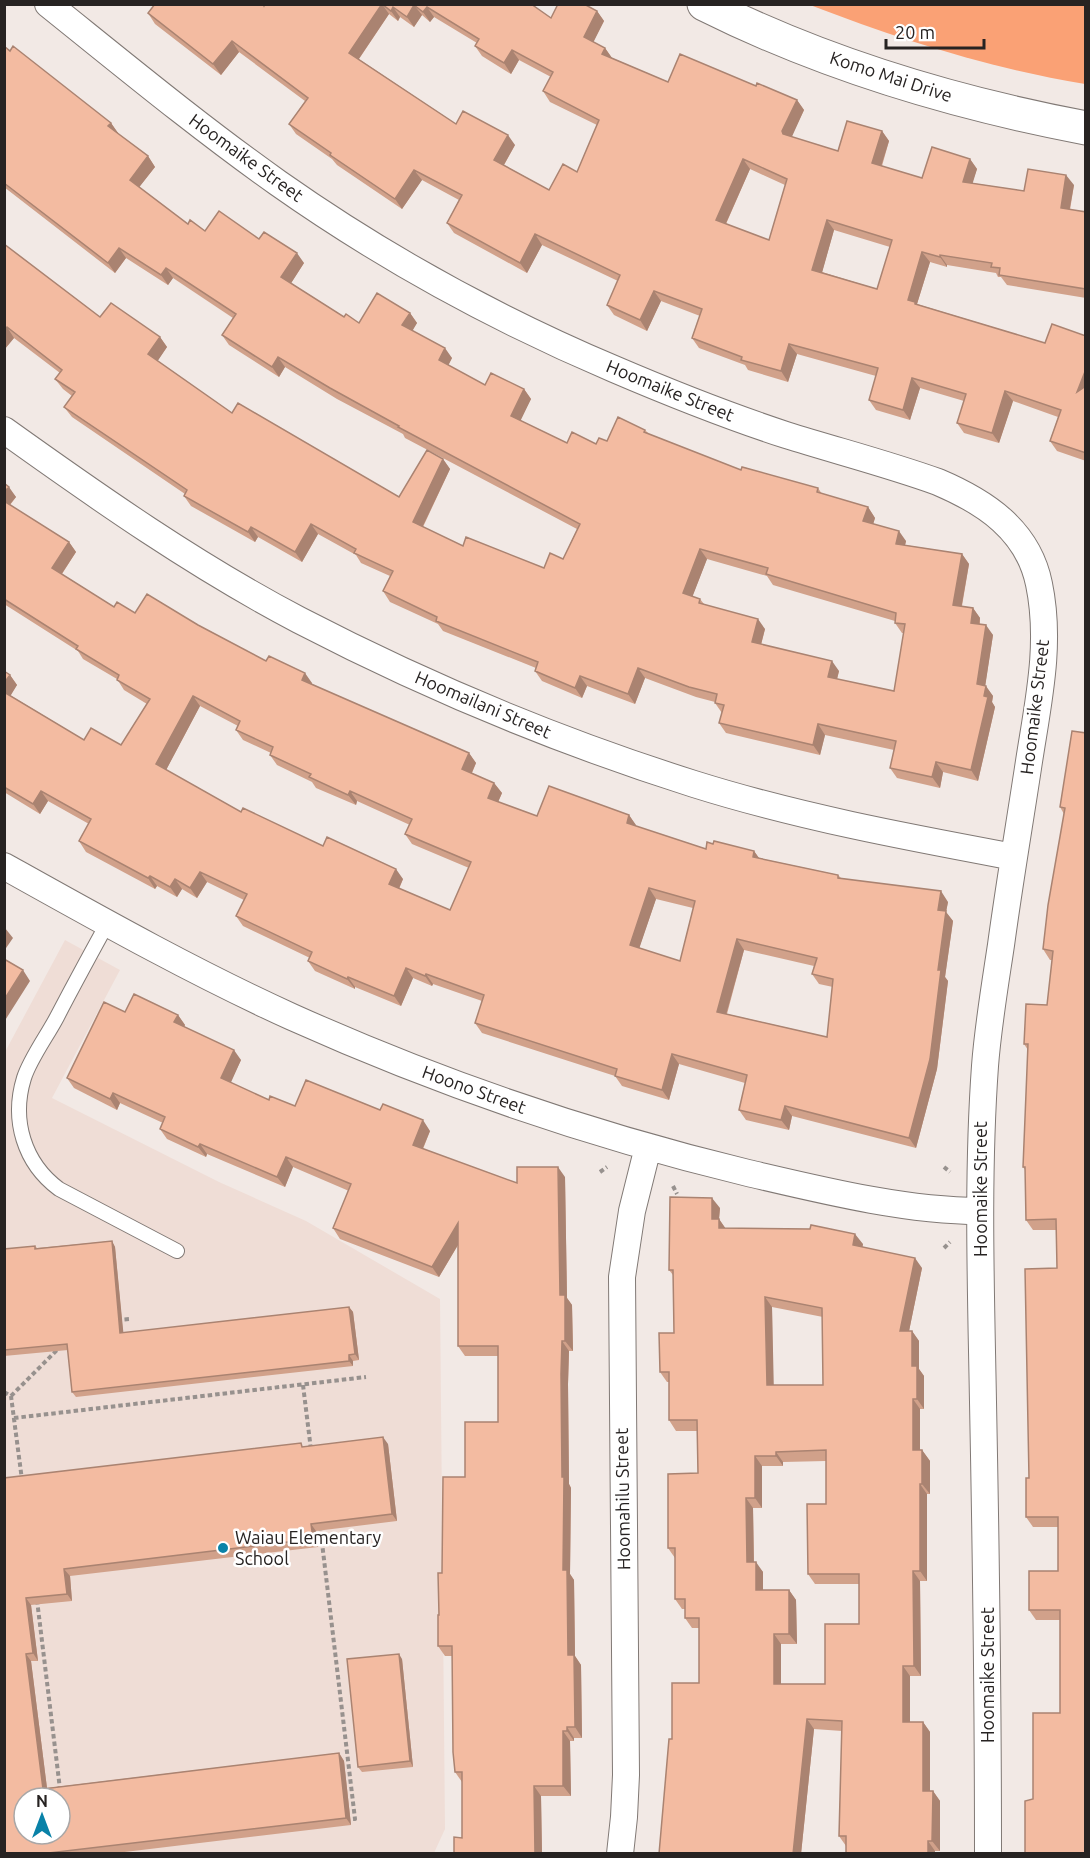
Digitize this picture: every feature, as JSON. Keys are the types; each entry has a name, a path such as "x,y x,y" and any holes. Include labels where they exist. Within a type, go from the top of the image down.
{"street":[{"name":"Hoomaike Street","path":"48,4 228,147 279,184 367,242 479,306 614,369 698,403 783,434 938,482 963,492 989,508 1021,539 1038,579 1045,633 1044,658 985,1062 981,1134 988,1854"},
{"name":"Komo Mai Drive","path":"704,4 752,27 874,74 974,103 1086,128"},
{"name":"Hoomailani Street","path":"4,430 124,514 248,591 297,619 395,668 489,710 597,752 696,785 829,820 1014,857"},
{"name":"Hoono Street","path":"4,866 107,924 281,1012 399,1062 501,1101 648,1147 807,1186 946,1211 980,1211"},
{"name":"Hoomahilu Street","path":"620,1854 626,1775 622,1277 634,1201 648,1147"}],"lane":[{"path":"107,924 24,1077 18,1107 21,1130 35,1167 45,1179 59,1189 177,1251"}],"path":[{"path":"600,1172 607,1167"},
{"path":"944,1167 950,1172"},
{"path":"673,1186 677,1194"},
{"path":"944,1248 950,1242"},
{"path":"108,1321 130,1319"},
{"path":"11,1396 68,1339"},
{"path":"14,1418 366,1377"},
{"path":"303,1385 311,1455"},
{"path":"4,1392 11,1396"},
{"path":"11,1396 22,1485"},
{"path":"320,1526 355,1819 351,1819"},
{"path":"36,1596 59,1786"}],"shaded area":[{"path":"810,5 1085,5 1085,84 1015,70 946,52"},
{"name":"Waiau Elementary School","path":"65,940 120,970 52,1098 219,1182 306,1221 440,1299 445,1829 434,1853 5,1854 5,1052"}],"building":[{"path":"155,4 263,4 264,6 265,4 382,4 531,4 551,18 558,4 584,4 597,11 584,37 605,48 602,54 668,82 680,54 756,86 757,83 797,100 782,131 783,134 838,151 847,121 882,131 872,163 922,178 932,147 970,159 963,182 1024,191 1028,169 1066,175 1061,208 1086,212 1086,289 999,275 1000,268 991,267 992,263 940,255 940,257 922,252 908,300 1045,343 1052,324 1086,336 1086,369 1077,392 1086,386 1086,453 1050,441 1061,410 1005,391 992,433 957,423 966,394 912,378 903,410 869,400 878,368 789,344 781,371 741,360 742,357 692,338 702,309 654,291 640,320 607,305 620,275 535,234 520,263 447,223 462,195 414,170 395,199 289,124 308,98 232,41 213,64 148,13","holes":["382,4 391,11 393,7 407,17 414,5 423,12 427,7 479,39 475,46 504,63 512,50 553,72 543,91 599,120 577,172 563,164 549,190 494,160 508,135 463,111 456,124 349,53","743,159 787,179 769,240 716,220","827,220 892,240 877,289 812,270"]},
{"path":"4,46 10,51 13,46 111,123 108,126 148,156 130,180 188,224 190,220 205,231 219,211 259,239 264,232 297,253 281,277 344,317 346,314 359,323 377,293 410,313 402,325 445,348 439,360 485,385 491,373 524,389 511,416 567,443 572,432 596,444 599,438 607,441 618,417 645,430 644,432 741,470 742,467 818,488 817,492 868,507 863,521 899,531 896,544 962,554 953,605 973,608 971,623 986,625 977,684 986,686 984,696 988,697 971,770 936,762 932,777 890,768 896,741 818,724 813,745 719,723 724,705 715,703 717,694 689,687 638,668 628,694 580,676 575,688 535,671 538,662 436,621 437,617 383,591 393,571 354,553 356,549 311,524 295,552 251,527 248,532 184,496 187,490 64,407 75,392 55,379 62,370 7,327 4,331 4,244 100,317 111,303 160,337 148,354 232,413 238,403 399,497 427,450 443,459 413,522 463,546 466,537 544,568 550,553 563,559 580,524 398,427 278,357 272,367 222,335 236,314 166,268 161,275 119,248 108,263 4,183","holes":["700,549 768,568 766,574 896,613 895,623 905,624 894,691 828,677 832,661 752,642 758,619 699,603 700,599 683,593"]},
{"path":"4,501 69,542 52,568 114,607 117,602 135,613 147,594 198,625 266,661 269,656 305,673 302,680 469,753 462,769 494,783 488,798 537,816 549,786 629,815 627,823 706,849 707,842 713,844 714,841 754,851 753,857 838,875 838,878 941,891 938,910 946,911 930,1059 909,1138 785,1106 781,1120 739,1110 747,1075 672,1054 662,1090 615,1076 617,1069 475,1023 484,995 406,968 394,996 348,977 347,979 308,961 312,952 236,916 247,894 200,872 190,888 175,879 170,887 150,876 148,878 79,841 91,819 41,791 33,804 4,787 4,692 84,740 91,728 121,745 150,699 117,680 119,675 76,649 78,646 4,599","holes":["193,696 240,721 236,730 273,747 270,755 311,774 309,777 348,795 350,791 412,819 405,834 471,862 450,910 389,884 396,869 327,837 323,846 243,808 241,812 156,764","649,888 695,901 680,961 630,945","737,939 817,958 812,974 833,979 827,1037 717,1012"]},
{"path":"4,671 10,675 4,683"},
{"path":"1072,731 1086,733 1086,1854 1025,1854 1025,1801 1033,1799 1033,1713 1060,1713 1060,1610 1029,1610 1029,1571 1058,1571 1058,1517 1026,1517 1026,1478 1029,1478 1025,1269 1057,1268 1056,1219 1026,1220 1025,1167 1023,1167 1028,1044 1024,1044 1026,1004 1047,1005 1053,951 1043,949 1048,905 1065,808 1060,807"},
{"path":"4,959 23,970 4,1000"},
{"path":"134,994 178,1015 174,1022 234,1050 221,1078 269,1100 270,1096 295,1106 306,1080 380,1110 383,1104 423,1120 413,1145 517,1183 517,1167 558,1167 560,1295 565,1295 565,1341 562,1341 561,1374 562,1477 564,1477 563,1570 567,1570 568,1655 574,1655 575,1727 567,1727 567,1731 563,1731 563,1786 534,1786 535,1854 454,1854 454,1837 462,1838 462,1772 455,1772 453,1752 452,1646 438,1646 438,1573 442,1573 443,1477 465,1477 465,1422 498,1422 498,1346 458,1346 458,1223 432,1267 333,1228 351,1184 286,1157 277,1177 200,1144 198,1147 160,1129 165,1117 113,1093 110,1099 67,1078 104,1002 125,1012"},
{"path":"670,1197 712,1198 712,1219 719,1219 719,1228 810,1229 811,1225 855,1234 853,1245 915,1258 900,1331 912,1331 912,1366 917,1366 917,1399 913,1399 913,1450 922,1450 920,1571 913,1571 914,1666 903,1666 903,1722 923,1722 923,1791 933,1791 932,1841 928,1841 928,1854 846,1854 846,1836 839,1836 842,1721 807,1719 793,1854 659,1854 669,1739 672,1739 672,1683 699,1683 699,1618 685,1618 685,1599 675,1599 675,1548 668,1548 668,1474 698,1473 697,1420 669,1420 669,1372 660,1372 659,1333 674,1333 673,1270 669,1270","holes":["765,1297 822,1308 823,1385 767,1385","826,1450 826,1504 807,1504 808,1574 859,1574 859,1624 825,1624 825,1684 774,1684 774,1634 789,1634 789,1590 756,1590 756,1562 747,1562 746,1498 755,1498 755,1456 776,1456 776,1452"]},
{"path":"112,1241 120,1333 349,1307 355,1354 349,1355 349,1361 72,1392 67,1344 4,1350 4,1249 35,1246 35,1249"},
{"path":"383,1437 392,1514 311,1524 313,1539 64,1569 67,1594 26,1598 33,1653 26,1654 43,1786 12,1786 12,1846 72,1846 72,1786 68,1786 339,1753 346,1818 40,1854 4,1854 4,1478 301,1443 302,1447"},
{"path":"399,1654 410,1761 358,1767 347,1659"}],"place":[{"name":"Waiau Elementary School","path":"223,1548"}]}
